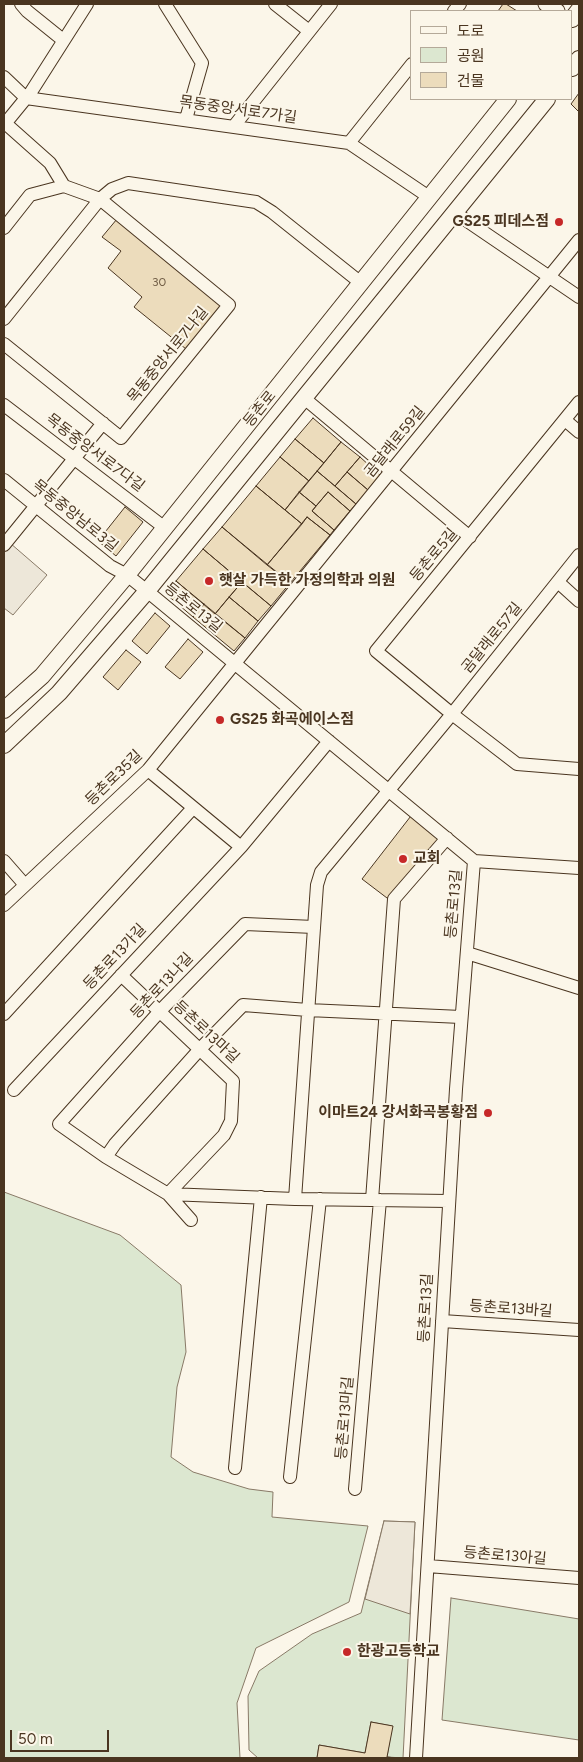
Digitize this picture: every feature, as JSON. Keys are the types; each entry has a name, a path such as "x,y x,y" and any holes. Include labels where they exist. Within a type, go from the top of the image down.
{"main road":[{"name":"등촌로","path":"4,710 42,676 127,575 507,100"},
{"name":"등촌로","path":"4,745 58,693 147,591 546,100"}],"street":[{"path":"21,4 26,11 63,40"},
{"path":"4,228 30,195 64,186 50,163 5,124 26,98 86,4"},
{"path":"165,4 202,63 186,119"},
{"path":"276,4 309,31"},
{"path":"234,126 332,4"},
{"path":"349,143 410,67"},
{"path":"4,77 26,98"},
{"name":"목동중앙서로7가길","path":"26,98 349,143 429,197"},
{"path":"4,319 100,199 112,189 128,182 256,202 272,212 361,283"},
{"name":"목동중앙서로7나길","path":"4,344 121,438 229,306 100,199 64,186"},
{"path":"454,212 579,297"},
{"name":"곰달래로59길","path":"235,664 579,240"},
{"path":"304,398 470,537"},
{"name":"등촌로5길","path":"452,714 376,651 579,402"},
{"name":"목동중앙서로7다길","path":"4,405 165,528"},
{"path":"565,420 579,432"},
{"path":"4,546 102,423"},
{"name":"목동중앙남로3길","path":"4,480 110,566 127,575"},
{"name":"곰달래로57길","path":"388,790 452,714 579,555"},
{"name":"등촌로13길","path":"127,575 474,861 579,868"},
{"path":"558,582 579,601"},
{"name":"등촌로35길","path":"4,905 148,770 235,664"},
{"path":"452,714 516,764 579,769"},
{"name":"등촌로13가길","path":"14,1090 241,847 329,741"},
{"path":"148,770 241,847"},
{"path":"295,1199 317,885 321,872 388,790"},
{"path":"4,1014 193,808"},
{"name":"등촌로13길","path":"376,1200 385,1013 394,899 447,838"},
{"name":"등촌로13길","path":"416,1758 449,1201 461,1017 474,861"},
{"path":"4,862 25,885"},
{"name":"등촌로13나길","path":"106,1157 59,1124 160,1011 245,924 314,927"},
{"path":"467,953 579,988"},
{"name":"등촌로13마길","path":"121,974 233,1081 231,1121 224,1135 168,1194"},
{"path":"191,1220 168,1194 106,1157 115,1144 200,1049 243,1005 461,1017"},
{"path":"168,1194 295,1199 449,1201"},
{"path":"235,1468 261,1198"},
{"path":"290,1477 320,1199"},
{"name":"등촌로13마길","path":"355,1489 376,1200"},
{"name":"등촌로13바길","path":"442,1321 579,1330"},
{"name":"등촌로13아길","path":"428,1566 579,1578"}],"green space":[{"path":"4,1192 120,1235 181,1285 186,1352 177,1387 171,1457 193,1472 249,1489 273,1492 272,1517 368,1526 349,1602 256,1648 237,1703 240,1758 4,1758"},
{"name":"한광고등학교","path":"384,1521 415,1522 403,1758 387,1757 392,1726 371,1722 365,1753 319,1745 317,1758 258,1758 249,1750 248,1696 259,1671 312,1634 361,1613"},
{"path":"451,1598 579,1619 579,1740 442,1720"}],"shaded area":[{"path":"10,543 47,575 13,615 4,608 4,550"},
{"path":"384,1521 415,1522 410,1614 365,1599"}],"building":[{"path":"503,4 506,4 515,10 499,10"},
{"path":"579,93 579,112 571,104"},
{"path":"117,219 221,306 186,349 134,307 142,297 108,268 121,251 102,237"},
{"path":"313,418 341,442 324,463 295,439"},
{"path":"295,439 324,463 309,481 280,457"},
{"path":"341,442 360,457 335,486 317,471"},
{"path":"280,457 309,481 285,510 256,486"},
{"path":"360,457 380,475 368,490 347,472"},
{"path":"317,471 356,504 350,511 328,492 316,506 299,492"},
{"path":"347,472 368,490 356,504 335,486"},
{"path":"256,486 302,524 267,565 222,527"},
{"path":"299,492 316,506 312,511 334,530 330,535 307,517 302,524 285,510"},
{"path":"328,492 350,511 334,530 312,511"},
{"path":"125,507 143,522 116,556 98,541"},
{"path":"307,517 330,535 290,583 267,565"},
{"path":"222,527 290,583 271,606 203,549"},
{"name":"햇살 가득한 가정의학과 의원","path":"203,549 242,582 215,614 176,581"},
{"path":"176,581 204,604 193,617 166,594"},
{"path":"242,582 271,606 258,621 229,597"},
{"path":"229,597 258,621 245,638 215,614"},
{"path":"204,604 245,638 234,651 193,617"},
{"path":"155,613 170,626 147,654 132,641"},
{"path":"188,639 203,652 180,679 165,667"},
{"path":"126,650 141,662 118,690 103,677"},
{"name":"교회","path":"414,812 446,839 392,899 387,898 362,879"},
{"path":"371,1722 393,1726 387,1757 396,1758 317,1758 319,1745 365,1753"}],"place":[{"name":"GS25 피데스점","path":"559,222"},
{"name":"햇살 가득한 가정의학과 의원","path":"209,581"},
{"name":"GS25 화곡에이스점","path":"220,720"},
{"name":"교회","path":"403,859"},
{"name":"이마트24 강서화곡봉황점","path":"488,1113"},
{"name":"한광고등학교","path":"347,1652"}]}
